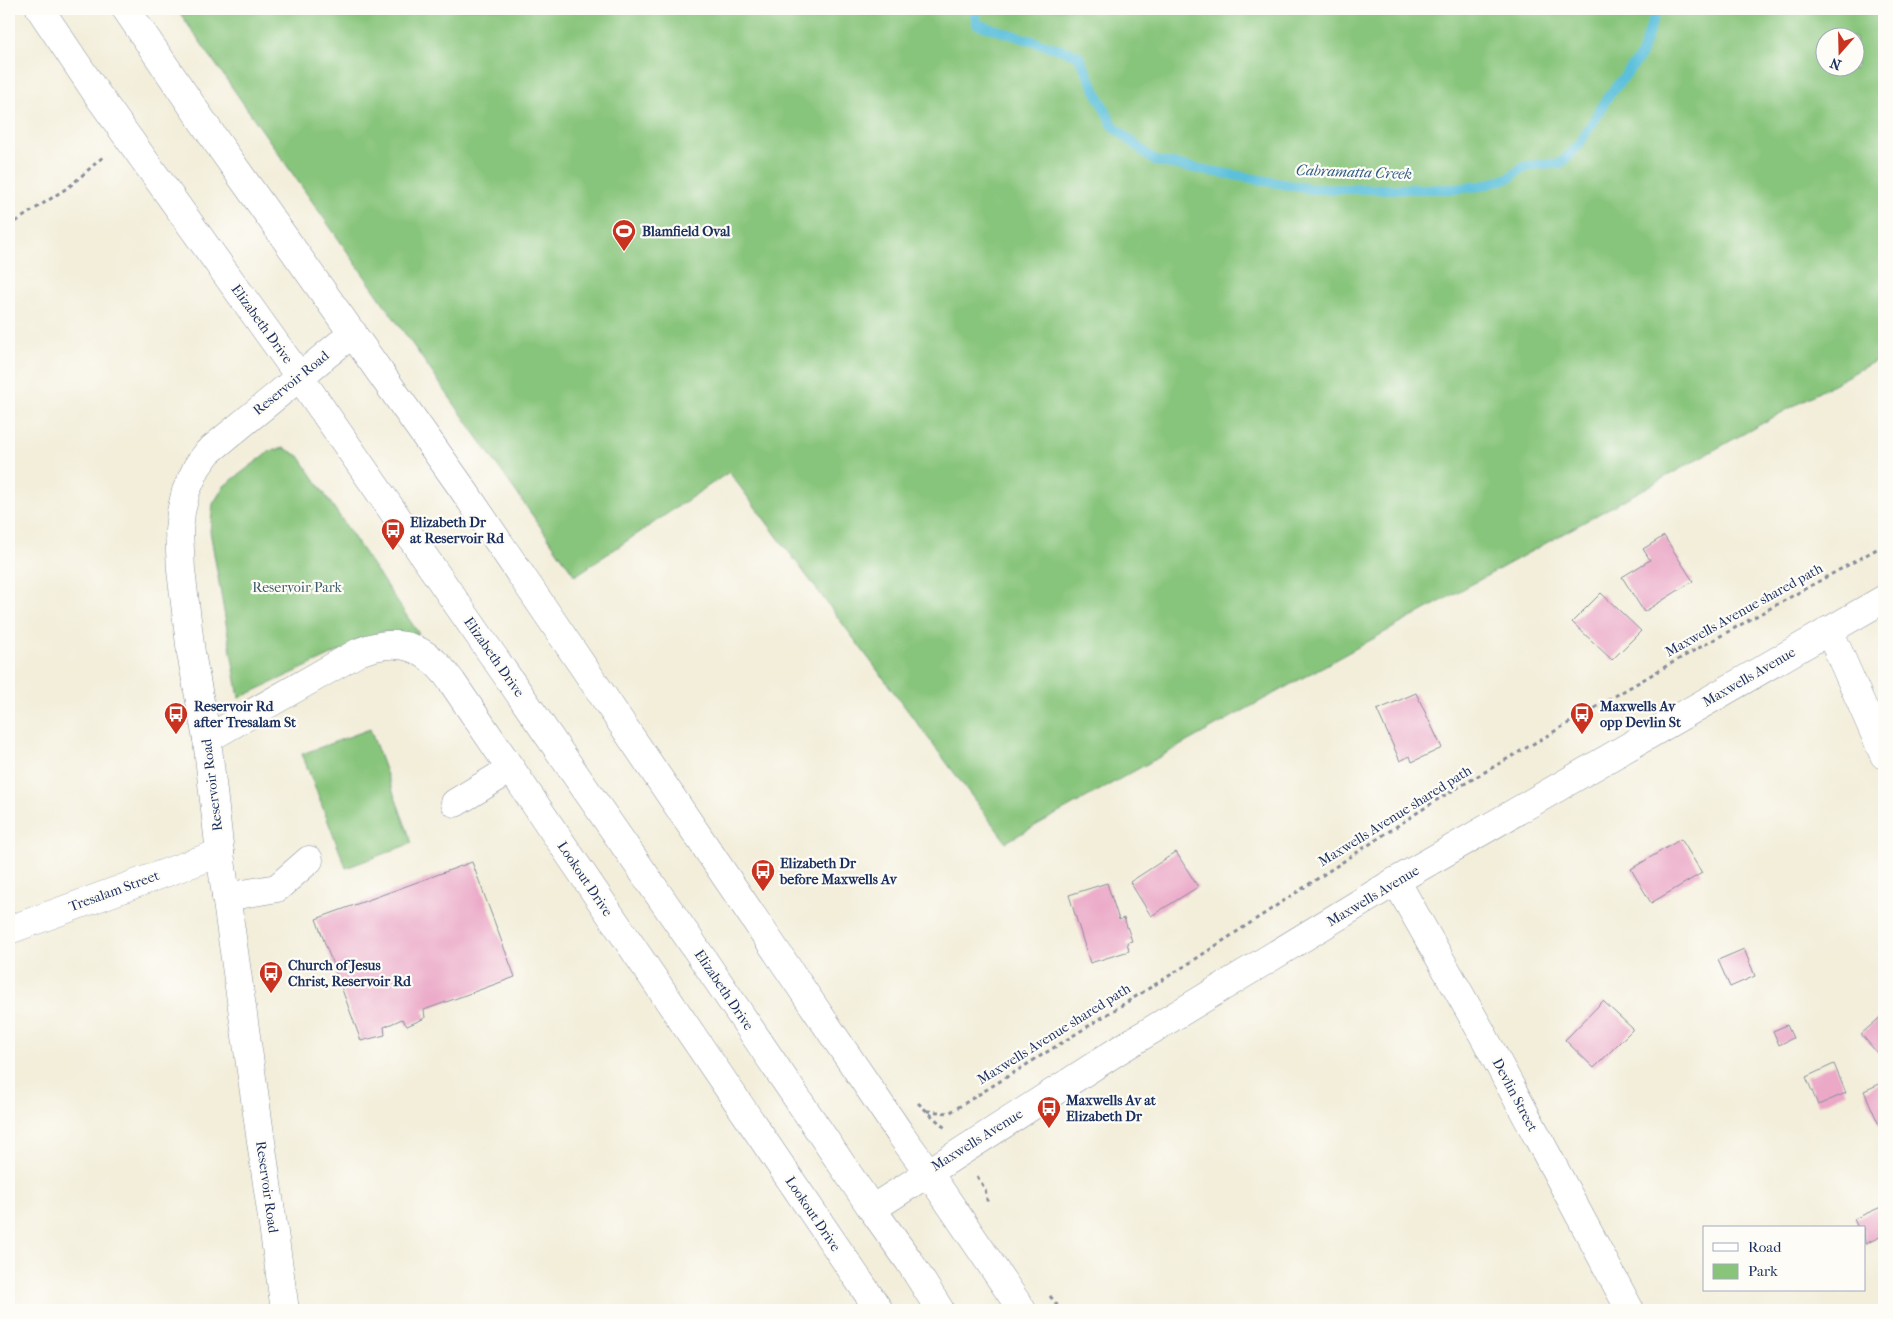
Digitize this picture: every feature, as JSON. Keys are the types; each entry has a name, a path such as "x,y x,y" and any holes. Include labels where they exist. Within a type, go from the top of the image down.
{"street":[{"name":"Elizabeth Drive","path":"40,9 99,97 299,376 680,926 909,1261 940,1310"},
{"path":"126,9 462,488 1022,1310"},
{"name":"Reservoir Road","path":"285,1310 226,897 207,739 191,653 179,531 186,491 208,452 353,333"},
{"name":"Maxwells Avenue","path":"872,1209 1119,1050 1396,881 1884,599"},
{"path":"1829,630 1884,755"},
{"name":"Lookout Drive","path":"207,739 359,652 372,647 400,646 414,648 429,655 441,667 879,1310"},
{"path":"455,803 511,769"},
{"name":"Tresalam Street","path":"9,930 220,853"},
{"path":"226,897 277,888 309,860"},
{"name":"Devlin Street","path":"1396,881 1482,1033 1630,1310"}],"path":[{"path":"9,226 70,186 105,157"},
{"name":"Maxwells Avenue shared path","path":"926,1112 949,1113 1188,964 1434,801 1670,664 1884,545"}],"green space":[{"path":"177,9 1884,9 1884,356 1006,842 729,472 575,576"},
{"name":"Reservoir Park","path":"284,448 299,456 419,634 381,632 239,698 210,531 213,504 224,486 270,451"},
{"path":"370,729 412,843 346,868 302,754"}],"building":[{"path":"1664,536 1693,581 1644,612 1622,577 1650,560 1643,549"},
{"path":"1601,593 1641,631 1612,660 1572,622"},
{"path":"1416,693 1442,748 1412,762 1410,756 1400,761 1377,710"},
{"path":"1681,839 1702,873 1651,903 1631,869"},
{"path":"1176,852 1198,887 1151,916 1130,882"},
{"path":"472,862 515,977 424,1010 425,1018 407,1026 402,1019 384,1027 385,1035 361,1041 316,919"},
{"path":"1107,883 1119,920 1124,918 1132,941 1127,942 1129,951 1090,963 1069,895"},
{"path":"1744,949 1755,976 1730,987 1718,960"},
{"path":"1603,1001 1633,1029 1594,1068 1565,1040"},
{"path":"1884,1014 1884,1061 1861,1034"},
{"path":"1787,1025 1793,1038 1779,1045 1773,1031"},
{"path":"1834,1064 1846,1093 1818,1105 1806,1077"},
{"path":"1884,1082 1884,1123 1879,1125 1864,1091"},
{"path":"1881,1207 1884,1214 1884,1235 1866,1244 1866,1226 1857,1226 1854,1219"}],"waterway":[{"name":"Cabramatta Creek","path":"974,9 977,24 1078,55 1113,126 1155,161 1310,189 1454,189 1481,186 1509,178 1523,167 1541,164 1560,164 1579,145 1607,98 1640,57 1657,9"}],"place":[{"name":"Blamfield Oval","path":"624,252"},
{"name":"Elizabeth Dr at Reservoir Rd","path":"393,551"},
{"name":"Reservoir Rd after Tresalam St","path":"176,735"},
{"name":"Maxwells Av opp Devlin St","path":"1582,735"},
{"name":"Elizabeth Dr before Maxwells Av","path":"763,892"},
{"name":"Church of Jesus Christ, Reservoir Rd","path":"271,994"},
{"name":"Maxwells Av at Elizabeth Dr","path":"1049,1129"}]}
